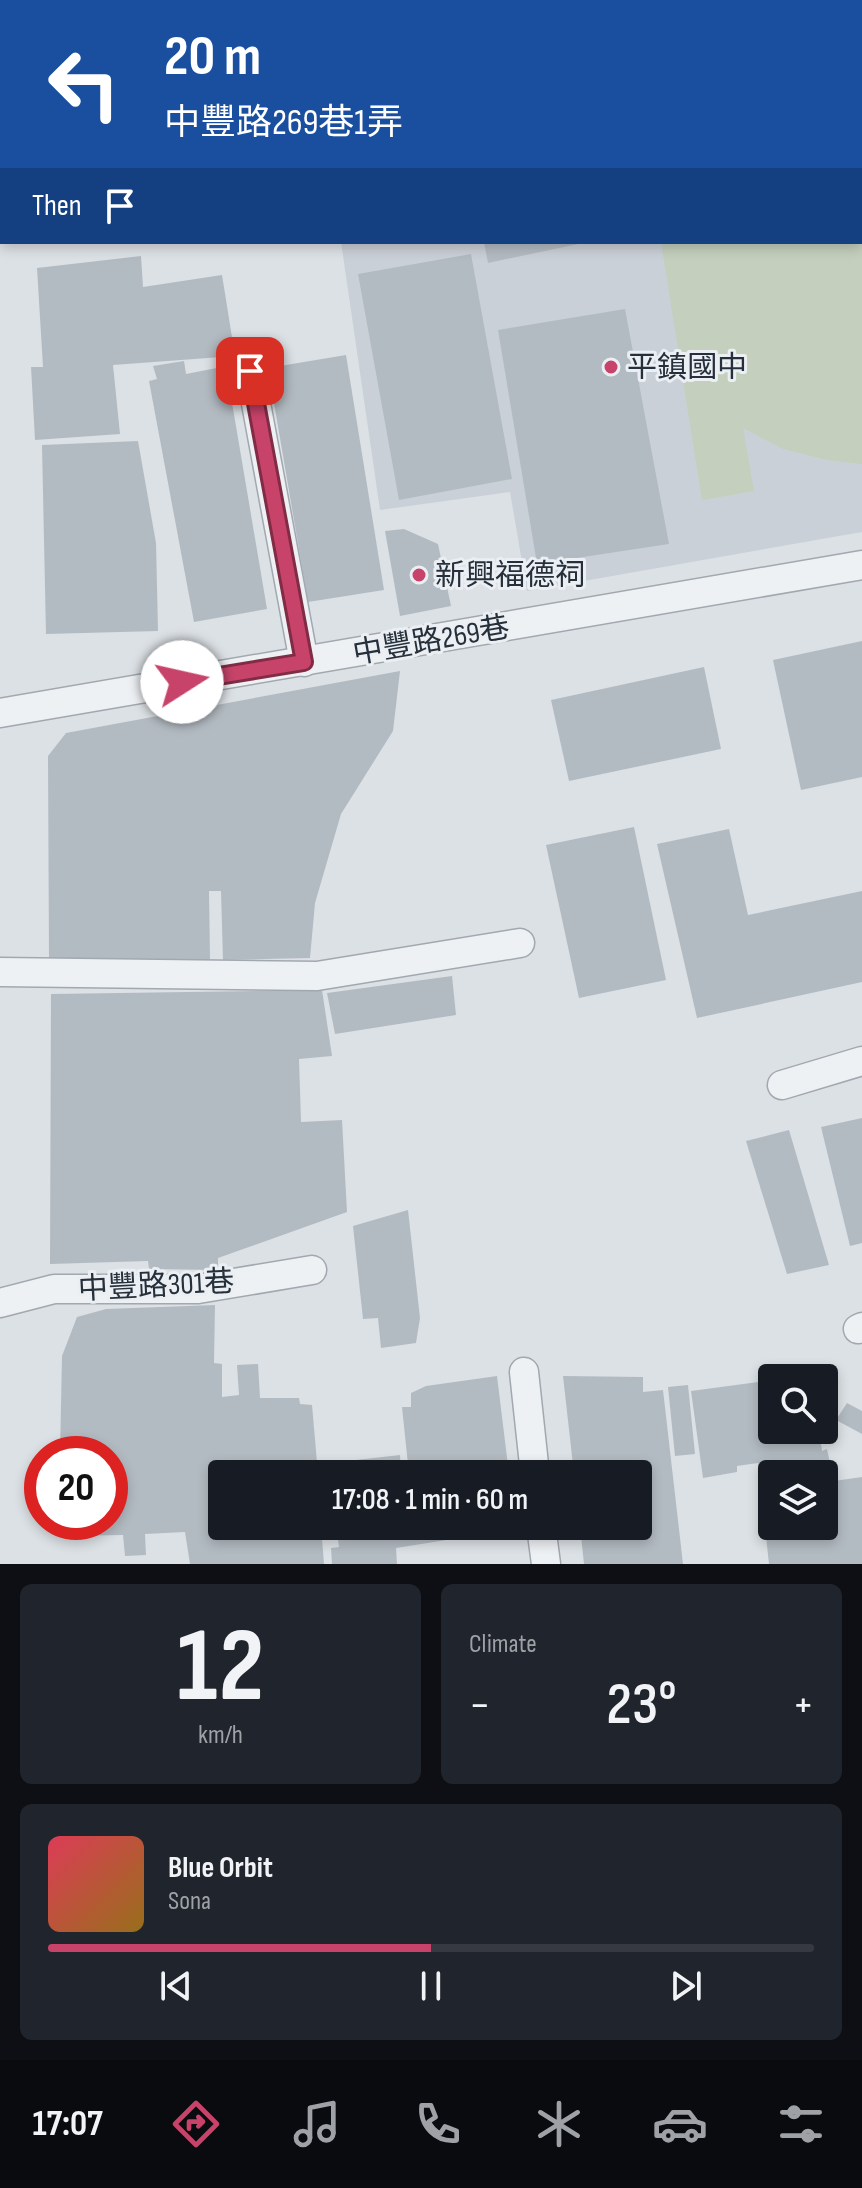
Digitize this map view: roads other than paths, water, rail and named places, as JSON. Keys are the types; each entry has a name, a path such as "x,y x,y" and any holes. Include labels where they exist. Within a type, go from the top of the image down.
{"lane":[{"path":"250,371 304,662"},
{"name":"中豐路269巷","path":"0,713 862,565"},
{"path":"0,972 317,976 520,943"},
{"path":"782,1085 862,1061"},
{"name":"中豐路301巷","path":"0,1303 54,1289 198,1289 312,1270"},
{"path":"524,1372 533,1460"},
{"path":"543,1540 546,1564"}],"place":[{"name":"平鎮國中","path":"611,367"},
{"name":"新興福德祠","path":"419,575"}]}
